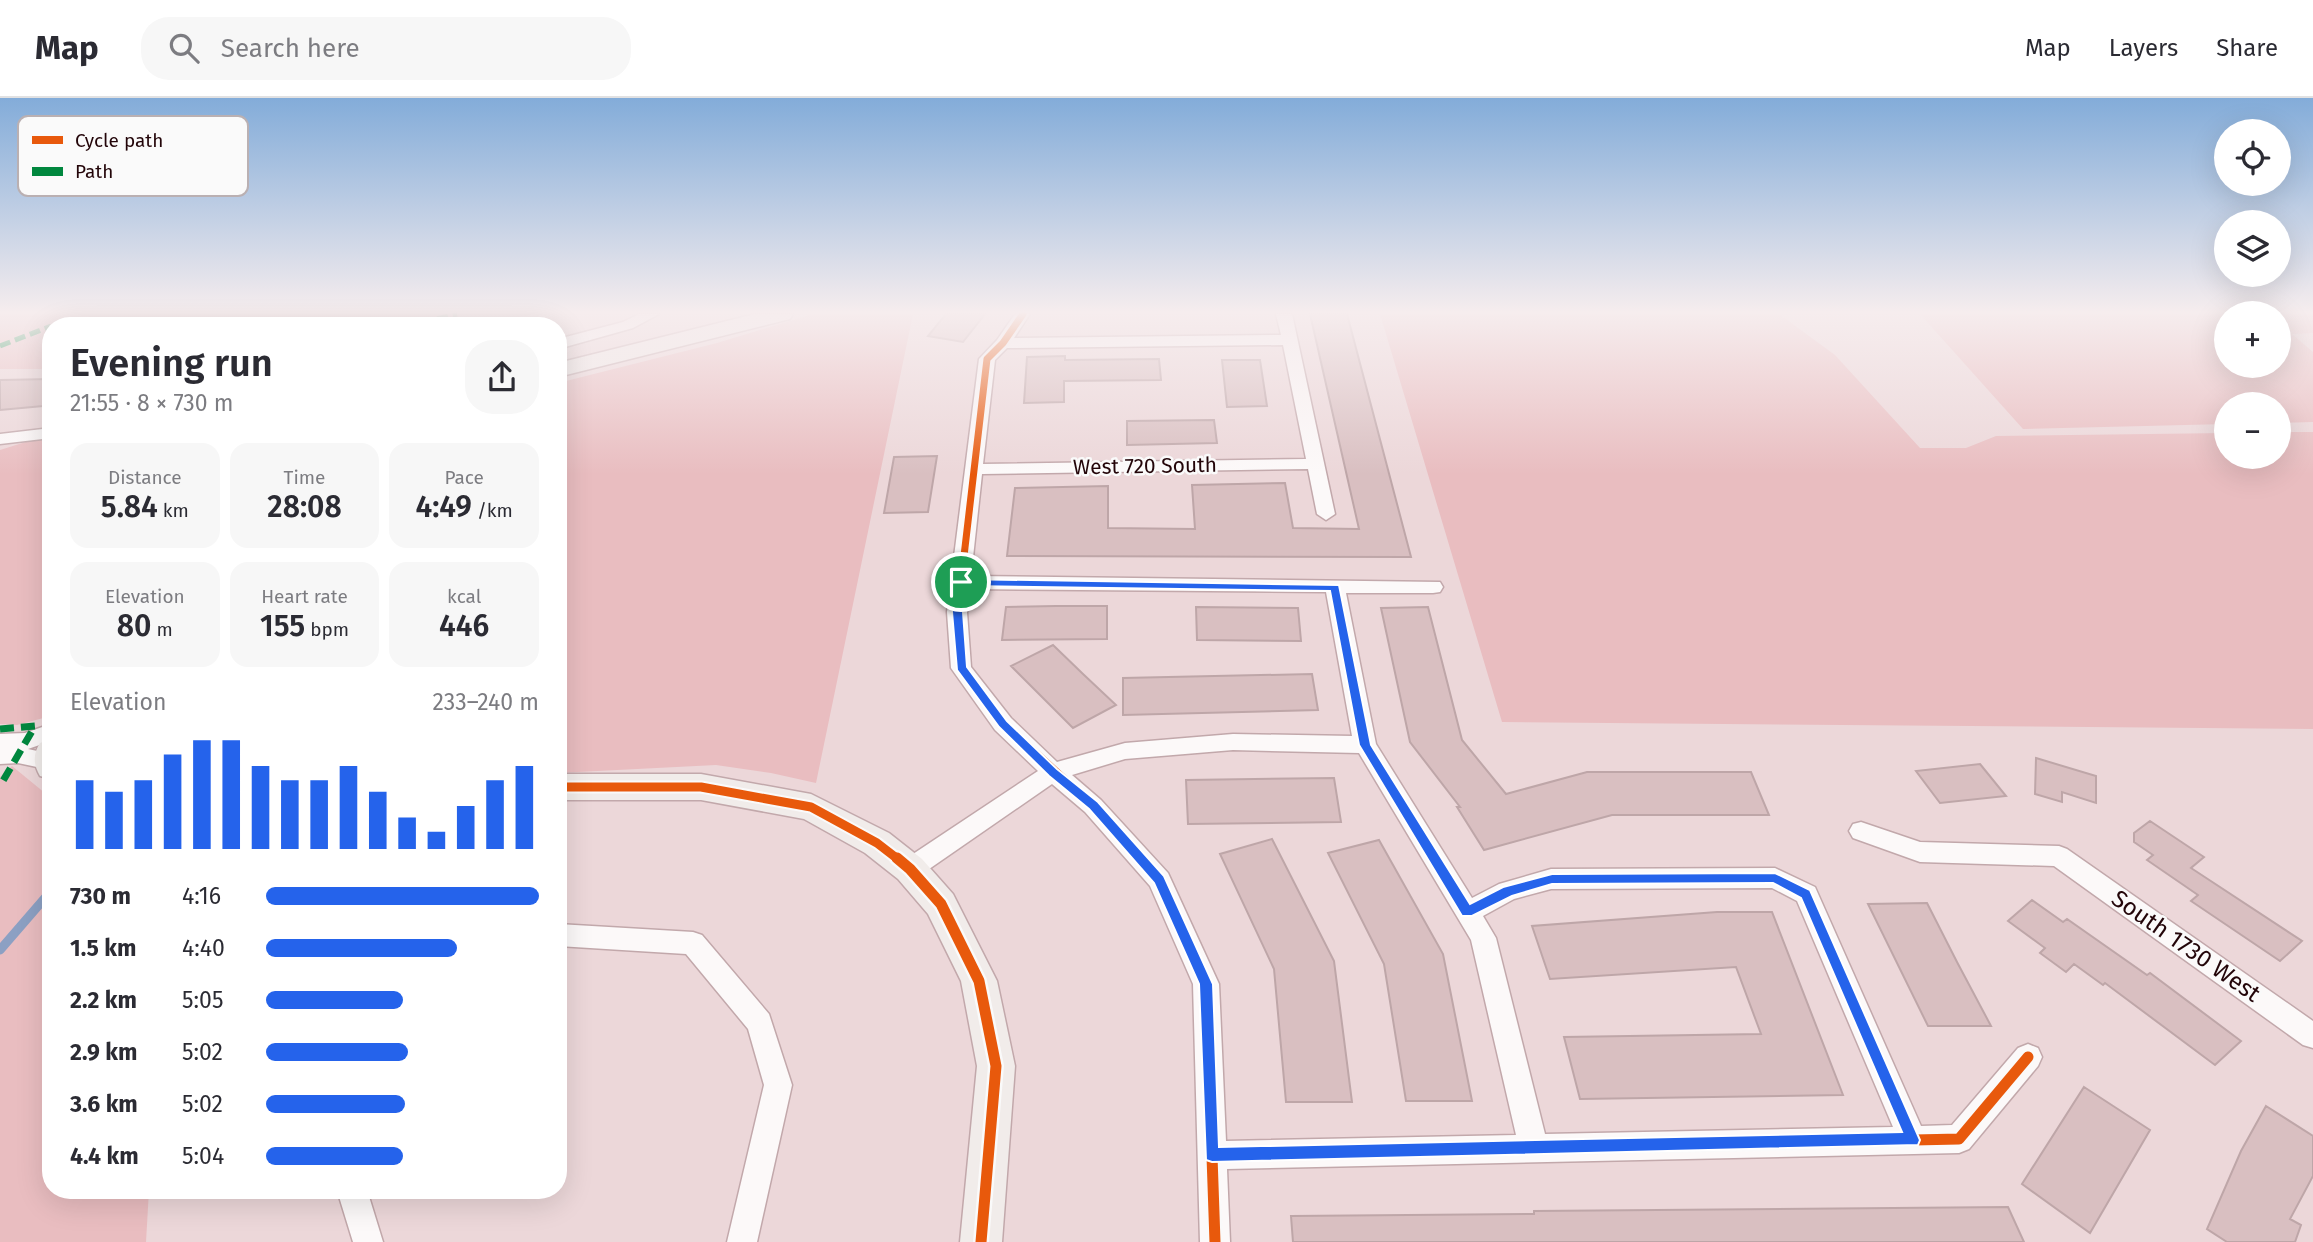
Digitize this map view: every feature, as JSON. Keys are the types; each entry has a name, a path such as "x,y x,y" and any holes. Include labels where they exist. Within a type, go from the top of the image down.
{"street":[{"path":"987,367 957,612 961,668 1003,724 1053,772 1094,806 1159,880 1206,984 1215,1242"},
{"path":"1295,367 1326,514"},
{"path":"0,439 42,434"},
{"name":"West 720 South","path":"974,469 1315,464"},
{"path":"961,582 1433,587"},
{"path":"1335,587 1365,745 1483,938 1534,1148"},
{"path":"0,742 26,741 42,735"},
{"path":"910,869 1053,772 1125,751 1220,743 1365,745"},
{"path":"0,756 18,755 42,760"},
{"path":"567,791 701,787 811,807 877,843 910,869 941,904 979,981 996,1066 981,1242"},
{"name":"South 1730 West","path":"1861,831 1920,852 2059,856 2313,1036"},
{"path":"1467,912 1508,891 1552,879 1775,878 1806,894 1913,1140"},
{"path":"567,936 694,943 760,1023 778,1085 742,1242"},
{"path":"1212,1155 1959,1139 2028,1057"},
{"path":"355,1199 368,1242"}],"shaded area":[{"path":"0,367 42,367 42,369"},
{"path":"620,367 902,367 816,783 716,765 567,773 567,381"},
{"path":"1396,367 1846,367 1920,448 1966,448 1996,436 2214,433 2214,469 2291,469 2291,432 2313,432 2313,729 1502,722"},
{"path":"1968,367 2214,367 2214,378 2291,378 2291,367 2313,367 2313,422 2291,423 2291,392 2214,392 2214,424 2023,429"},
{"path":"32,440 42,440 42,718 17,725 0,724 0,450"},
{"path":"12,766 42,791 42,1199 148,1199 146,1242 0,1242 0,777"}],"building":[{"path":"1026,367 1160,367 1161,380 1064,381 1064,402 1024,403"},
{"path":"1223,367 1261,367 1267,406 1227,407"},
{"path":"1322,367 1361,367 1411,557 1007,556 1015,488 1108,486 1108,528 1195,529 1192,485 1285,483 1293,528 1359,529"},
{"path":"42,379 42,406 0,410 0,380"},
{"path":"1214,420 1217,443 1127,445 1127,421"},
{"path":"937,456 928,512 884,513 894,457"},
{"path":"1107,606 1107,639 1002,640 1006,607"},
{"path":"1196,607 1298,608 1301,641 1197,640"},
{"path":"1428,607 1462,740 1506,794 1587,772 1751,772 1769,815 1612,815 1484,850 1457,807 1460,807 1410,742 1381,608"},
{"path":"1053,645 1116,705 1073,728 1011,666"},
{"path":"1312,674 1318,710 1123,715 1123,678"},
{"path":"2036,758 2096,776 2096,803 2062,792 2062,802 2035,794"},
{"path":"1980,764 2006,796 1940,803 1916,771"},
{"path":"1334,778 1341,822 1188,824 1186,780"},
{"path":"2150,821 2204,857 2191,868 2302,941 2280,961 2191,901 2198,895 2147,860 2153,855 2134,842 2134,833"},
{"path":"1272,839 1334,961 1352,1102 1286,1102 1274,969 1220,854"},
{"path":"1379,840 1443,954 1472,1101 1406,1101 1384,964 1328,853"},
{"path":"2032,900 2063,922 2067,919 2147,975 2150,973 2241,1041 2215,1065 2105,983 2103,985 2074,964 2066,972 2040,953 2045,948 2008,921"},
{"path":"1927,903 1991,1026 1928,1026 1868,904"},
{"path":"1717,912 1772,912 1843,1095 1580,1099 1564,1037 1761,1034 1736,967 1550,979 1532,926"},
{"path":"2084,1087 2150,1130 2090,1233 2022,1184"},
{"path":"2266,1106 2313,1136 2313,1176 2290,1219 2301,1225 2295,1242 2227,1242 2207,1229 2241,1151"},
{"path":"2008,1207 2024,1242 1293,1242 1291,1216 1534,1214 1534,1211"}],"waterway":[{"path":"0,950 42,901"}],"marked path":[{"path":"0,729 35,726 0,786"}],"cycle path":[{"path":"986,367 957,612 961,668 1003,724 1093,806 1159,880 1206,984 1215,1242"},
{"path":"567,787 701,787 811,807 877,843 910,869 941,904 979,981 996,1066 981,1242"},
{"path":"1212,1155 1959,1139 2028,1057"}],"route":[{"path":"961,582 1335,587 1365,745 1467,912 1508,891 1552,879 1775,878 1806,894 1913,1140 1212,1155 1206,984 1159,880 1094,806 1053,772 1003,724 961,668 957,612 961,582"}]}
